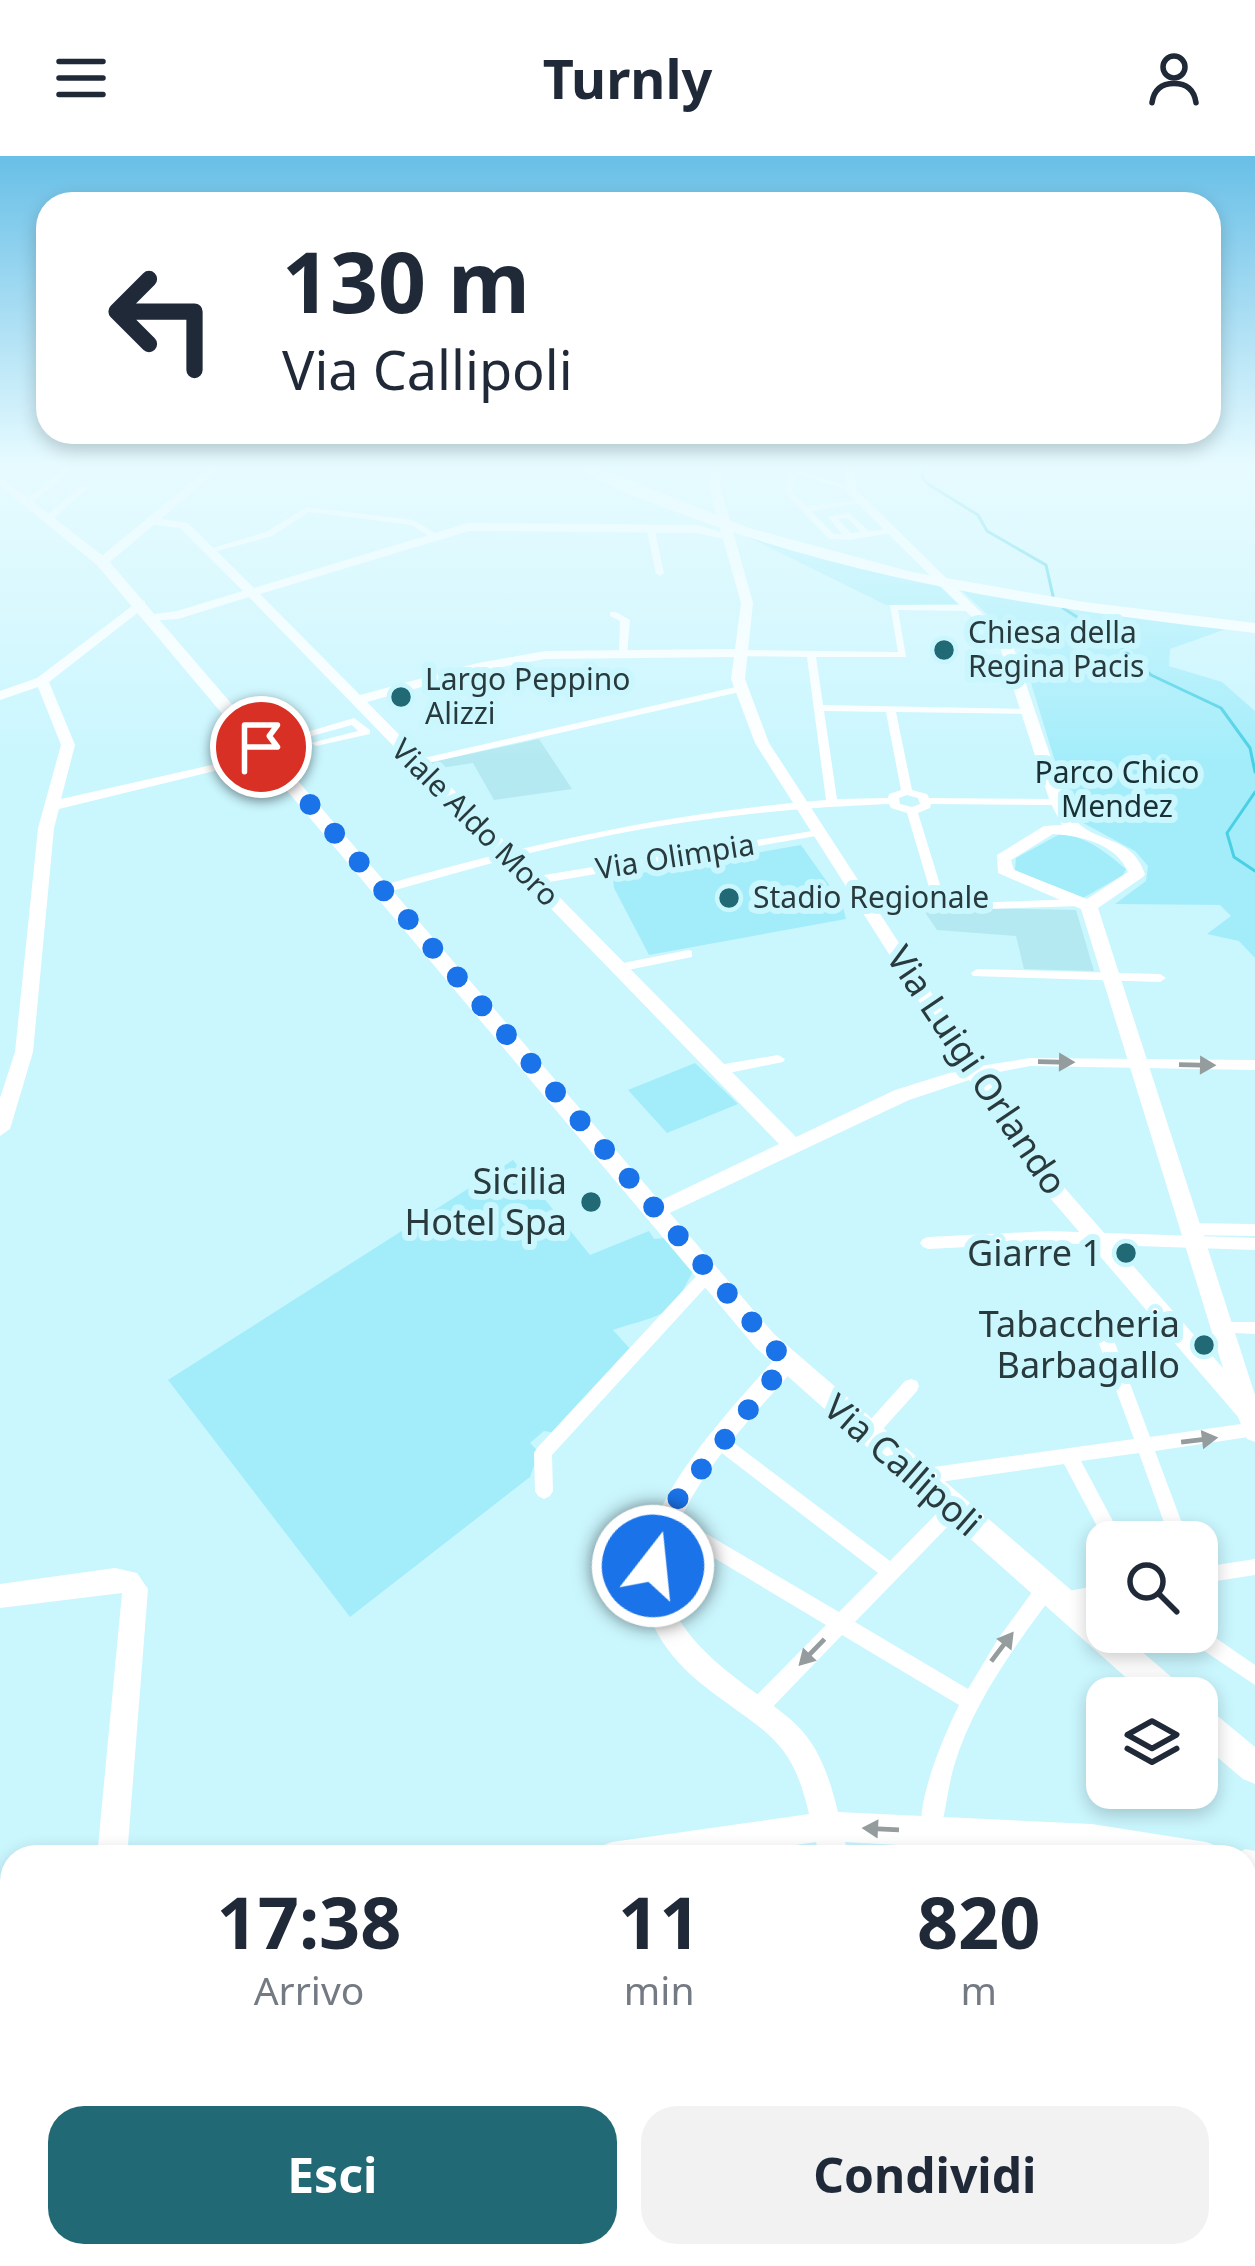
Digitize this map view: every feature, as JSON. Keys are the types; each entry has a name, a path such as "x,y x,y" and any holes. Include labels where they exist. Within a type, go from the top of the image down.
{"highway":[{"path":"870,564 1255,625"}],"main road":[{"name":"Via Callipoli","path":"104,564 786,1362 1147,1677"},
{"path":"1218,1737 1255,1768"}],"street":[{"name":"Viale Aldo Moro","path":"224,564 792,1144"},
{"path":"0,696 41,681 122,619 178,616 339,564"},
{"path":"658,564 660,573"},
{"name":"Via Luigi Orlando","path":"729,564 747,603 738,653 740,689 796,803 1033,1165 1177,1327 1252,1425"},
{"path":"870,910 1080,906 1133,879 1138,868 1125,853 1070,824 1058,802 1011,653 926,564"},
{"path":"356,701 499,662 624,652 903,655 893,608 971,608"},
{"path":"614,614 625,620 624,652"},
{"path":"811,654 832,801"},
{"path":"0,1129 28,1028 51,806 68,745 41,681"},
{"path":"415,763 740,689"},
{"path":"818,708 1029,711"},
{"path":"890,709 906,789"},
{"path":"51,806 326,735 293,749"},
{"path":"906,789 932,801 1058,802"},
{"path":"887,801 906,789"},
{"path":"381,890 502,853 796,803 887,801 912,814 940,907"},
{"path":"912,814 932,801"},
{"path":"916,1477 1146,1446 1252,1425 1113,976 1080,906 1002,869 1008,853 1059,820 1058,802"},
{"path":"1050,829 1088,834"},
{"name":"Via Olimpia","path":"532,881 818,833"},
{"path":"618,968 688,954"},
{"path":"977,973 1160,978"},
{"path":"719,1070 778,1059"},
{"path":"654,1212 792,1144 902,1096 974,1072 1030,1062 1255,1065"},
{"path":"928,1244 1255,1230"},
{"path":"1193,1235 1255,1244"},
{"path":"544,1491 543,1453 708,1274"},
{"path":"1177,1327 1255,1328"},
{"path":"1106,1338 1173,1521"},
{"path":"786,1362 665,1519 652,1590 667,1633 807,1758 831,1845"},
{"path":"868,1434 911,1386"},
{"path":"720,1442 890,1572"},
{"path":"1069,1456 1104,1521"},
{"path":"755,1710 952,1509"},
{"path":"665,1519 969,1700"},
{"path":"1218,1573 1255,1567"},
{"path":"0,1596 128,1581 135,1589 113,1845"},
{"path":"930,1832 933,1802 969,1700 1051,1596 1086,1594"},
{"path":"1218,1650 1255,1676"},
{"path":"824,1845 825,1826"},
{"path":"698,1845 825,1826 1035,1845"}],"shaded area":[{"path":"539,739 572,789 494,800 473,763 434,769 428,763"},
{"path":"1076,910 1094,971 1024,969 1016,936 937,930 924,911"}],"green space":[{"path":"804,564 867,564 936,583 958,604 886,605"},
{"name":"Parco Chico Mendez","path":"958,587 1229,628 1170,649 1169,666 1222,682 1255,711 1255,958 1239,941 1207,934 1231,916 1220,905 1115,904 1146,881 1148,866 1135,851 1072,817 1028,673 1031,670 1022,659 1029,654"},
{"path":"1060,834 1099,848 1126,869 1123,875 1083,898 1015,870 1016,858"},
{"name":"Stadio Regionale","path":"801,845 842,903 846,919 649,955 614,888 613,878"},
{"path":"695,1063 738,1104 667,1133 628,1090"},
{"path":"513,1160 590,1255 649,1231 654,1239 664,1238 693,1271 663,1313 613,1330 633,1352 556,1433 544,1431 530,1443 539,1452 530,1477 350,1617 168,1380"}],"waterway":[{"path":"1045,564 1053,596"},
{"path":"1063,608 1119,644 1151,675 1221,708 1250,748 1255,772"},
{"path":"1255,792 1227,833 1234,857 1255,871"}],"place":[{"name":"Chiesa della Regina Pacis","path":"944,650"},
{"name":"Largo Peppino Alizzi","path":"401,697"},
{"name":"Stadio Regionale","path":"729,898"},
{"name":"Sicilia Hotel Spa","path":"591,1202"},
{"name":"Giarre 1","path":"1126,1253"},
{"name":"Tabaccheria Barbagallo","path":"1204,1345"}],"route":[{"path":"261,747 786,1362 669,1510 653,1566"}]}
